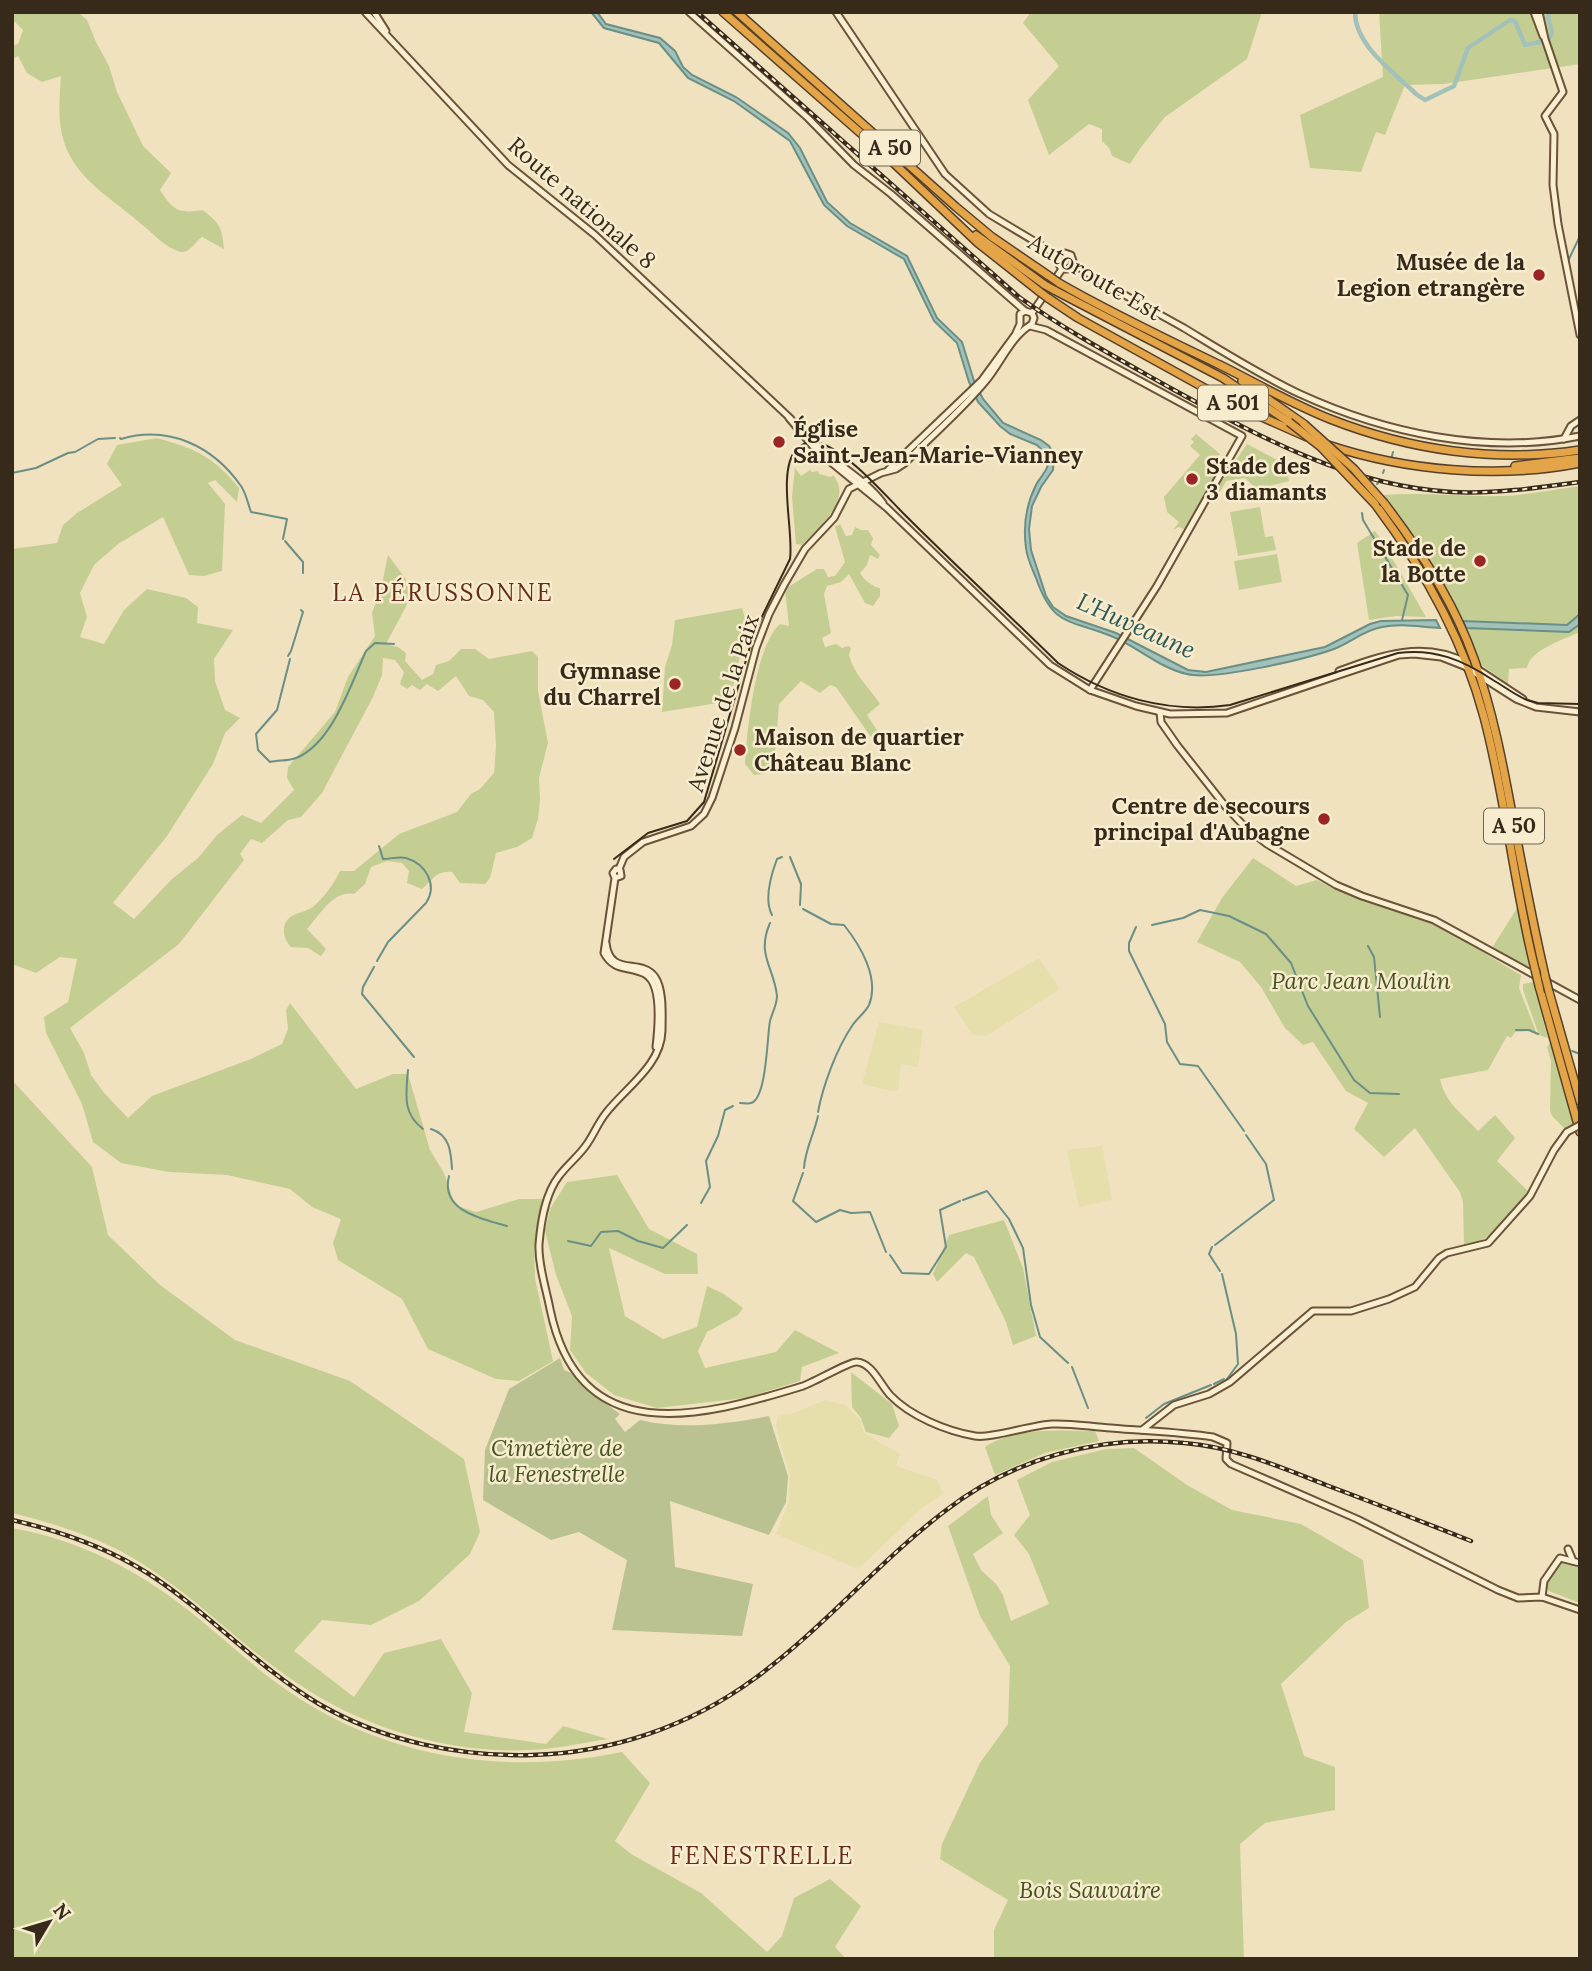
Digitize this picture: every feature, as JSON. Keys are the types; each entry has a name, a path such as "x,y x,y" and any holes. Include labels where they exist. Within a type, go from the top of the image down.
{"highway":[{"name":"Autoroute Est","path":"723,12 881,152 978,243 1043,289 1048,298 1078,318 1276,425 1339,448 1399,461"},
{"name":"Autoroute Est","path":"737,12 974,222 1059,283 1125,318 1329,419 1404,442 1500,456 1580,448"},
{"name":"A 50","path":"1043,289 1054,290 1223,379 1289,422 1321,447 1375,504 1401,538 1430,585 1462,651 1484,716 1525,926 1580,1132"},
{"name":"A 50","path":"1125,318 1242,381 1304,424 1354,469 1384,503 1410,536 1433,573 1458,620 1482,675 1545,976 1580,1101"},
{"name":"A 501","path":"1399,461 1450,466 1504,466 1580,458"},
{"path":"1399,461 1470,471 1538,470 1580,463"}],"street":[{"path":"365,12 394,43"},
{"path":"374,12 394,43"},
{"path":"689,12 808,118 854,165 902,203 1013,301 1022,313 1025,326"},
{"path":"836,12 945,174 989,214 1059,256"},
{"path":"1536,12 1563,92 1545,116 1554,134 1553,185 1558,224 1580,335"},
{"name":"Route nationale 8","path":"394,43 508,165 595,235 819,449 860,482 1050,665 1090,690 1160,712 1185,715 1227,713 1329,678 1399,656 1414,654 1464,663 1528,704 1580,712"},
{"path":"1059,256 1065,253 1071,255 1074,264 1272,379 1345,413 1402,429 1458,439 1519,443 1577,437 1574,428 1580,421"},
{"path":"1059,256 1058,263 1062,269"},
{"path":"1062,269 1069,269 1074,264"},
{"path":"860,482 905,463 969,397 1033,316 1062,269"},
{"path":"1022,313 1033,316 1046,330"},
{"path":"1025,326 1046,330 1242,436 1157,586 1090,690"},
{"path":"1564,439 1571,426 1580,421"},
{"name":"Avenue de la Paix","path":"860,482 845,492 834,518 805,549 769,614 756,648 712,798 704,814 691,826 643,842 624,857 619,869 622,875 615,878 607,952 614,961 637,970 645,969 654,976 660,990 662,1032 660,1043 647,1069 604,1115 590,1140 559,1176 547,1197 539,1245 541,1269 556,1335 565,1358 579,1377 607,1400 632,1410 660,1414 706,1410 760,1398 826,1377 849,1362 865,1364 886,1391 904,1407 936,1425 978,1437 1052,1423 1143,1430"},
{"path":"1160,712 1161,722 1226,807 1246,828 1267,844 1336,885 1434,920 1580,1000"},
{"path":"1143,1430 1174,1405 1209,1394 1230,1382 1313,1311 1351,1311 1389,1299 1415,1287 1436,1261 1447,1253 1488,1243 1530,1196 1554,1150 1567,1132 1580,1125"},
{"path":"1143,1430 1213,1437 1227,1443 1226,1459 1231,1464 1357,1519 1494,1588 1518,1598 1542,1597 1580,1610"},
{"path":"1568,1549 1576,1562"},
{"path":"1542,1597 1544,1581 1562,1557 1576,1562"}],"shaded area":[{"path":"1039,958 1059,987 1057,991 986,1036 973,1035 954,1007"},
{"path":"879,1022 923,1030 918,1067 901,1064 898,1090 891,1091 862,1084"},
{"path":"1102,1146 1112,1200 1079,1207 1067,1150"},
{"path":"826,1400 845,1405 860,1419 864,1433 900,1454 896,1466 937,1480 943,1494 923,1507 858,1569 776,1534 789,1502 790,1475 776,1427 778,1415 791,1414"}],"green space":[{"path":"12,12 79,13 87,20 143,146 171,173 160,190 177,209 203,210 213,219 221,231 224,249 202,237 187,251 175,250 87,179 73,161 61,130 61,76 42,82 27,73 18,56 12,59 12,46 18,44 23,30 12,19"},
{"path":"1031,12 1262,12 1247,59 1165,117 1130,164 1112,156 1102,141 1102,129 1089,124 1049,155 1028,100 1059,66 1023,23"},
{"path":"1379,12 1580,12 1580,64 1443,84 1405,85 1385,135 1376,132 1361,172 1310,168 1300,115 1383,77"},
{"path":"1196,434 1220,454 1212,463 1218,472 1217,479 1186,530 1179,527 1173,530 1179,522 1167,512 1164,497 1200,455 1190,446 1194,442 1191,439"},
{"path":"157,438 203,455 221,468 239,488 237,502 215,480 208,483 225,504 222,571 204,576 189,575 163,517 118,544 94,565 80,593 87,617 80,637 104,644 124,610 147,589 186,598 198,607 197,623 233,630 214,659 215,681 225,710 240,718 225,733 213,764 167,836 113,903 134,919 171,880 198,858 217,835 242,815 261,823 294,790 287,778 288,767 335,712 348,677 375,636 372,613 388,555 405,578 412,595 386,644 398,647 406,653 405,661 422,680 433,674 436,665 449,661 461,649 475,649 489,659 532,651 538,657 538,691 548,743 539,778 538,819 532,838 517,847 496,853 490,878 485,884 460,883 452,872 447,872 435,876 422,889 407,883 409,871 402,863 387,861 371,867 365,884 354,894 346,894 333,900 307,929 326,949 321,956 308,948 291,947 284,935 286,921 314,906 340,871 354,871 399,834 457,812 471,794 480,789 494,773 494,712 483,700 469,696 456,676 438,691 427,684 420,690 412,685 407,689 400,684 404,672 395,660 383,658 382,675 373,697 322,793 301,817 288,820 262,843 251,839 240,854 244,860 179,944 70,1028 84,1053 91,1075 128,1118 152,1096 251,1059 282,1044 288,1029 286,1010 290,1003 356,1089 393,1074 408,1074 430,1150 444,1173 455,1205 476,1212 519,1199 543,1199 534,1247 535,1278 553,1361 519,1381 496,1379 428,1349 402,1299 338,1260 333,1243 341,1219 312,1207 290,1189 227,1175 169,1172 121,1163 93,1142 82,1104 46,1033 44,1017 68,1002 77,959 60,957 36,973 12,964 12,549 57,543 63,525 122,485 107,464 117,445"},
{"path":"1247,444 1302,473 1288,476 1289,481 1257,489 1245,478 1226,481 1214,499 1212,496"},
{"path":"795,468 801,476 810,470 831,477 833,475 839,494 831,513 802,545 796,544 792,497"},
{"path":"1580,486 1580,632 1541,651 1529,662 1527,668 1509,669 1508,684 1480,664 1463,621 1441,579 1417,540 1383,495 1504,496"},
{"path":"1260,507 1265,537 1273,536 1276,550 1238,556 1230,512"},
{"path":"840,524 846,536 852,535 855,527 868,530 873,538 871,545 880,555 878,559 870,555 867,565 860,573 869,583 880,588 880,596 873,606 865,603 849,574 841,582 827,586 824,594 831,633 822,638 825,647 836,644 842,648 851,648 849,655 854,669 880,704 867,715 880,735 873,740 836,687 830,685 820,693 801,681 779,704 774,767 764,774 754,775 745,764 754,690 758,669 771,635 780,624 789,626 785,589 817,569 824,569 828,577 835,576 845,562 835,527"},
{"path":"1375,531 1426,617 1396,616 1369,620 1357,543"},
{"path":"1277,554 1282,582 1239,590 1234,561"},
{"path":"742,608 747,625 730,701 662,712 665,667 672,645 675,620"},
{"name":"Parc Jean Moulin","path":"1253,858 1296,886 1317,880 1350,895 1423,919 1521,975 1519,988 1537,1034 1528,1031 1515,1032 1511,1038 1507,1036 1488,1070 1440,1079 1450,1102 1478,1131 1495,1115 1515,1138 1497,1161 1530,1193 1493,1233 1464,1245 1463,1202 1460,1192 1415,1128 1384,1157 1354,1129 1368,1103 1346,1091 1313,1042 1303,1045 1285,1028 1261,987 1240,962 1197,942 1222,898"},
{"path":"1517,908 1531,968 1492,948"},
{"path":"1533,982 1548,1038 1539,1035 1523,990 1523,984"},
{"path":"1550,1043 1575,1125 1566,1130 1552,1116 1550,1110 1551,1061 1547,1047"},
{"path":"12,1080 92,1167 108,1235 160,1285 235,1340 350,1381 464,1459 480,1532 470,1554 419,1601 371,1625 322,1620 294,1651 354,1697 384,1653 441,1639 472,1693 464,1732 546,1744 563,1726 608,1739 549,1748 499,1750 438,1742 378,1725 322,1699 297,1683 257,1654 181,1591 126,1554 78,1533 12,1513"},
{"path":"617,1175 649,1229 697,1254 698,1274 665,1274 609,1248 625,1316 663,1339 697,1327 707,1286 743,1308 738,1315 707,1332 698,1351 705,1368 776,1352 795,1330 839,1353 802,1367 800,1381 745,1398 657,1408 614,1395 586,1373 570,1350 572,1316 556,1275 545,1231 550,1209 567,1182"},
{"path":"1004,1220 1023,1268 1036,1336 1013,1345 1006,1322 974,1257 966,1253 937,1282 933,1274 949,1235"},
{"name":"Cimetière de la Fenestrelle","path":"560,1358 564,1370 620,1414 615,1419 625,1432 640,1420 672,1425 704,1425 769,1416 788,1476 786,1502 769,1535 670,1501 675,1567 753,1584 742,1636 612,1630 627,1560 579,1532 551,1540 483,1500 485,1450 509,1389"},
{"path":"851,1372 892,1404 899,1426 889,1438 866,1432 861,1418 852,1407"},
{"path":"1095,1431 1099,1441 1045,1453 995,1475 985,1447 997,1440 1024,1433"},
{"name":"Bois Sauvaire","path":"1134,1448 1187,1485 1232,1510 1301,1524 1363,1560 1369,1608 1346,1622 1281,1684 1304,1756 1335,1767 1335,1810 1265,1823 1240,1844 1244,1959 994,1959 994,1930 1008,1900 940,1859 942,1844 980,1763 1008,1724 1010,1666 980,1616 948,1526 988,1496 991,1515 1003,1533 973,1554 981,1570 1003,1595 1011,1621 1049,1604 1029,1554 1014,1535 1030,1515 1017,1480 1052,1462 1106,1449"},
{"path":"12,1528 77,1546 139,1576 189,1611 274,1681 313,1707 354,1728 396,1743 485,1761 576,1759 622,1752 650,1783 615,1841 631,1854 701,1893 767,1952 782,1936 794,1898 830,1879 861,1906 835,1947 846,1959 12,1959"},
{"path":"1563,1560 1580,1566 1580,1603 1549,1591 1545,1586"}],"water":[{"path":"591,12 597,12 606,24 660,38 675,51 683,67 692,75 736,97 788,133 800,148 827,202 850,223 907,256 937,318 962,342 974,381 983,399 1003,423 1041,440 1054,454 1053,470 1032,506 1029,529 1031,550 1046,596 1053,607 1066,616 1116,633 1188,670 1206,672 1325,647 1381,621 1436,620 1440,628 1403,625 1382,627 1334,649 1303,658 1238,672 1200,675 1167,667 1121,640 1064,619 1056,613 1042,594 1025,540 1030,500 1046,469 1049,457 1037,445 1010,434 978,402 957,343 934,321 904,259 847,226 824,205 790,141 734,101 688,78 659,43 604,28"},
{"path":"1580,614 1580,624 1569,632 1466,628 1463,621 1567,625"}],"waterway":[{"path":"1355,12 1361,36 1368,47 1425,100 1454,86 1468,48 1510,20 1515,21 1525,45 1540,42"},
{"path":"1549,38 1552,33 1548,17 1550,12"},
{"path":"1568,261 1580,236"},
{"path":"120,438 139,435 173,437 203,450 230,472 241,486 251,512 287,519 283,539"},
{"path":"12,473 36,468 98,439 115,438"},
{"path":"1392,456 1393,452"},
{"path":"1362,513 1363,520 1408,595 1402,620"},
{"path":"285,541 303,562 303,573"},
{"path":"288,656 303,612 301,610"},
{"path":"290,659 277,710 256,734 258,750 270,762 290,760 309,751 339,712 366,651 375,643 394,644"},
{"path":"377,961 388,942 426,903 431,889 428,876 419,865 403,857 383,859 379,846"},
{"path":"772,915 769,887 777,859 782,857"},
{"path":"790,857 801,884 800,905"},
{"path":"803,909 831,924 844,925 867,962 872,984 869,1005 841,1045 827,1079 818,1112"},
{"path":"1152,925 1183,918 1200,910 1229,916 1266,934 1291,963 1308,1006 1354,1080 1370,1093 1399,1094"},
{"path":"740,1103 751,1103 760,1090 770,1021 777,999 765,953 766,934 770,923"},
{"path":"1136,927 1129,943 1129,951 1165,1024 1167,1042 1180,1064 1198,1066 1244,1131"},
{"path":"1368,946 1374,957 1380,1017"},
{"path":"374,967 362,994 414,1057"},
{"path":"1516,1030 1529,1030 1538,1034"},
{"path":"1572,1051 1580,1054"},
{"path":"408,1070 408,1110 423,1129"},
{"path":"701,1203 710,1187 706,1161 718,1136 725,1110 733,1106"},
{"path":"804,1168 818,1116"},
{"path":"431,1129 446,1140 452,1169"},
{"path":"1215,1245 1274,1200 1266,1164 1246,1135"},
{"path":"803,1173 793,1201 816,1222 840,1210 851,1213 870,1212 886,1252"},
{"path":"449,1176 451,1198 465,1212 507,1226"},
{"path":"963,1200 987,1191 1009,1219 1023,1248 1031,1305 1040,1337 1068,1363"},
{"path":"890,1255 902,1273 929,1274 946,1247 940,1210 960,1201"},
{"path":"568,1241 591,1246 601,1232 618,1231 638,1241 663,1248 687,1225"},
{"path":"1212,1247 1209,1254 1220,1271"},
{"path":"1222,1274 1236,1334 1238,1364 1227,1379"},
{"path":"1072,1367 1088,1408"},
{"path":"1214,1384 1224,1379"},
{"path":"1146,1418 1164,1404 1211,1385"}],"tram line":[{"path":"614,859 648,833 687,821 704,802 754,633 790,559 787,487 790,460 798,448 810,442 831,448 854,465 1058,663 1118,694 1162,705 1230,705 1398,653 1424,652 1459,661 1527,700 1538,703 1580,704"}],"railway":[{"path":"697,12 1019,297 1056,322 1207,408 1307,457 1342,470 1414,488 1484,492 1580,482"},
{"path":"12,1520 83,1541 149,1574 275,1674 319,1704 344,1717 369,1728 422,1744 505,1755 591,1749 649,1734 703,1710 729,1696 779,1660 920,1531 971,1493 1028,1464 1089,1447 1152,1441 1203,1445 1239,1453 1471,1541"}],"place":[{"name":"Musée de la Legion etrangère","path":"1539,275"},
{"name":"Église Saint-Jean-Marie-Vianney","path":"779,442"},
{"name":"Stade des 3 diamants","path":"1192,479"},
{"name":"Stade de la Botte","path":"1480,561"},
{"name":"Gymnase du Charrel","path":"675,684"},
{"name":"Maison de quartier Château Blanc","path":"740,750"},
{"name":"Centre de secours principal d'Aubagne","path":"1324,819"}],"district":[{"name":"LA PÉRUSSONNE","path":"443,593"},
{"name":"FENESTRELLE","path":"762,1856"}],"water label":[{"name":"L'Huveaune","path":"1136,626"}]}
